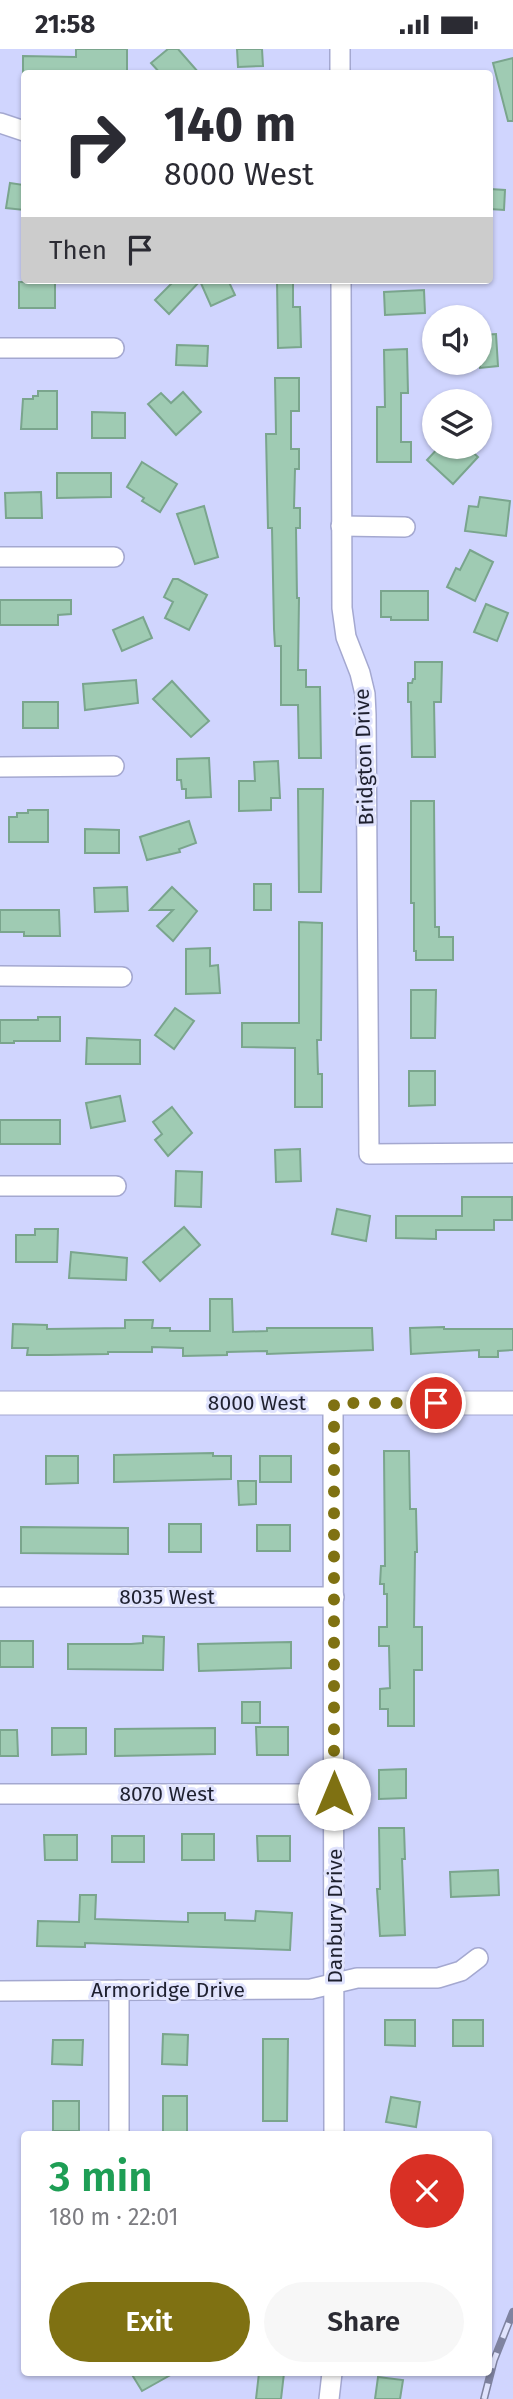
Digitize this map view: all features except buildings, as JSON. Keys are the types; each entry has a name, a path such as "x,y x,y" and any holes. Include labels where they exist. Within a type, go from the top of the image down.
{"street":[{"path":"340,49 341,70"},
{"path":"0,123 21,130"},
{"name":"Bridgton Drive","path":"341,284 341,580 346,636 360,673 366,715 369,1154 513,1153"},
{"path":"0,348 114,348"},
{"path":"341,526 405,527"},
{"path":"0,557 114,557"},
{"path":"0,767 114,766"},
{"path":"0,976 122,977"},
{"path":"0,1186 116,1187"},
{"name":"8000 West","path":"0,1403 513,1403"},
{"name":"Danbury Drive","path":"334,1403 334,2131"},
{"name":"8035 West","path":"0,1597 334,1597"},
{"name":"8070 West","path":"0,1794 334,1794"},
{"name":"Armoridge Drive","path":"0,1991 311,1989 357,1978 438,1978 460,1971 478,1958"},
{"path":"119,1990 119,2131"},
{"path":"329,2399 332,2376"}],"railway":[{"path":"492,2368 513,2312"},
{"path":"484,2399 490,2376"}],"route":[{"path":"334,1794 334,1403 436,1403"}]}
